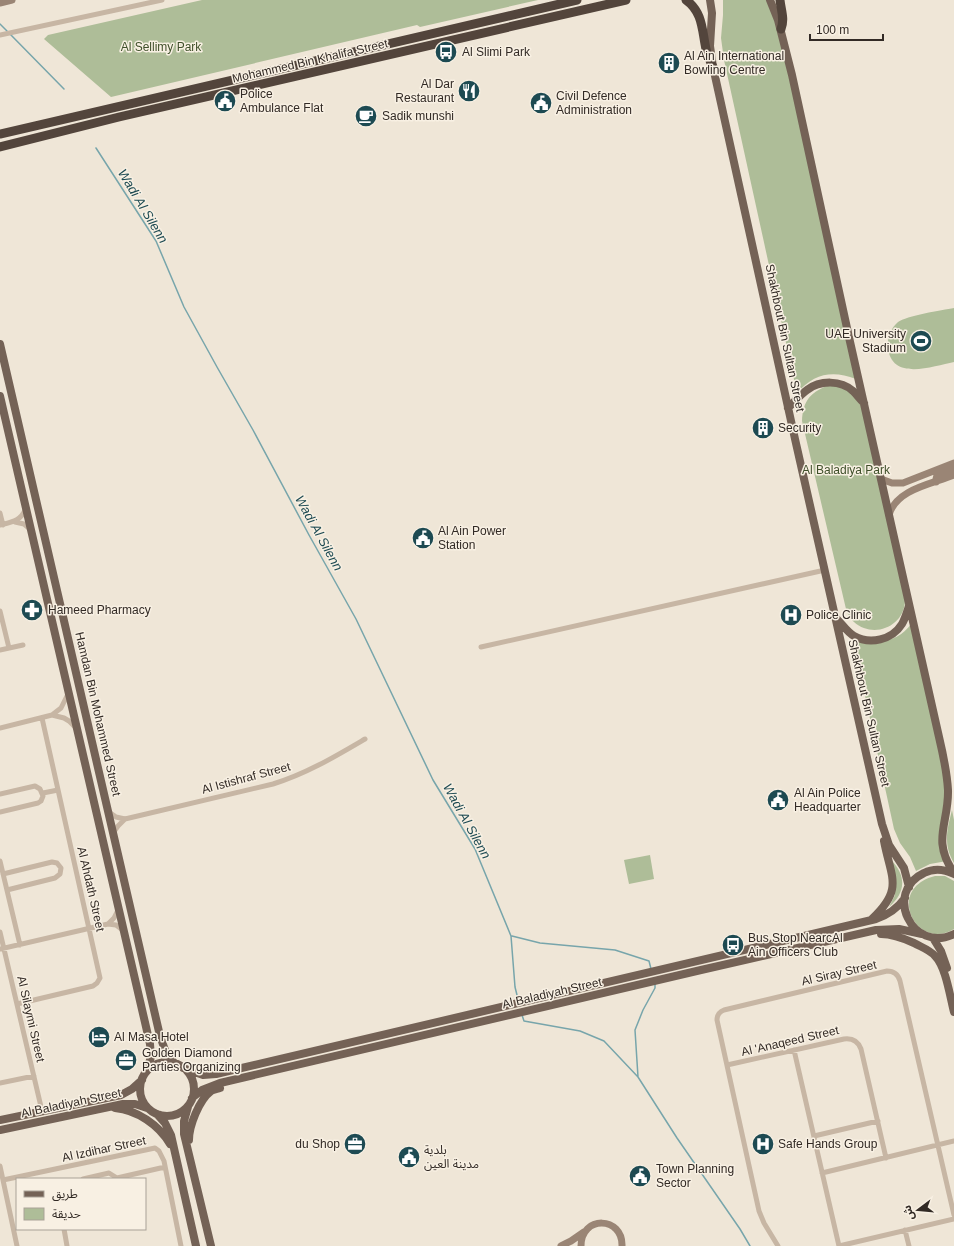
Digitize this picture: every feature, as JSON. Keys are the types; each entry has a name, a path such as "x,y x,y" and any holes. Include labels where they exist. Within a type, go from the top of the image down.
{"highway":[{"name":"Mohammed Bin Khalifa Street","path":"0,134 577,0"},
{"name":"Mohammed Bin Khalifa Street","path":"0,146 626,0"},
{"path":"686,0 693,6 700,18 706,50 713,67"},
{"path":"780,0 783,19 781,29"}],"main road":[{"path":"0,3 12,0"},
{"name":"Shakhbout Bin Sultan Street","path":"710,0 712,13 710,42 713,67 835,618 882,824 889,845 904,868 909,886"},
{"path":"770,0 781,29 909,605 946,767 954,795"},
{"name":"Hamdan Bin Mohammed Street","path":"0,344 160,1036 164,1050 175,1064"},
{"path":"788,408 805,391 826,383 836,383 845,386 854,392 864,404"},
{"name":"Hamdan Bin Mohammed Street","path":"0,396 150,1044 151,1057 146,1072"},
{"path":"881,479 892,483 903,483 954,463"},
{"path":"936,482 938,475 954,468"},
{"path":"889,515 895,503 909,492 954,475"},
{"path":"835,618 855,636 867,640 878,640 888,636 898,628 905,618 909,605"},
{"path":"946,767 948,799 943,824 942,844 947,860 954,873"},
{"path":"870,921 886,904 892,892 893,886 892,873 884,844 882,824"},
{"path":"922,934 912,926 906,916 905,898 909,886 916,878 927,872 944,870 954,873"},
{"name":"Al Baladiyah Street","path":"183,1068 203,1074 221,1073 620,978 870,921 881,918 891,912 899,906 905,898"},
{"name":"Al Baladiyah Street","path":"191,1100 202,1090 215,1084 868,932 891,929 907,930 933,938"},
{"path":"868,932 894,935 932,952 942,966 954,1012"},
{"path":"954,934 946,937 933,938 944,957 954,996"},
{"path":"196,1246 171,1135 168,1128 156,1114 147,1108 141,1098 140,1092 142,1080 146,1072 156,1064 175,1064 183,1068 191,1078 193,1092 183,1127 210,1246"},
{"path":"189,1153 188,1138 191,1125 202,1101 211,1092 241,1078"},
{"name":"Al Baladiyah Street","path":"0,1120 121,1095 132,1090 142,1080"},
{"path":"156,1114 171,1116 179,1113 185,1109 191,1100"},
{"name":"Al Baladiyah Street","path":"1,1131 129,1104 147,1108"},
{"path":"106,1108 122,1109 138,1115 160,1129 174,1150"},
{"path":"562,1246 597,1223 602,1223 615,1228 621,1236 622,1246"},
{"path":"581,1246 587,1229"}],"street":[{"path":"0,34 162,0"},
{"path":"15,522 22,516 26,508"},
{"path":"0,513 1,525 15,522 24,524 31,529"},
{"path":"481,648 825,570"},
{"path":"0,611 9,648"},
{"path":"0,650 23,645"},
{"path":"0,728 52,715 61,708 67,697 68,691"},
{"path":"52,715 69,721 77,730"},
{"name":"Al Ahdath Street","path":"17,1004 93,986 98,983 100,975 42,718"},
{"name":"Al Istishraf Street","path":"125,819 280,782 329,759 365,739"},
{"path":"0,794 34,786 40,788 43,793 42,798 38,803 0,812"},
{"path":"43,793 58,790"},
{"path":"108,811 116,817 125,819"},
{"path":"113,833 125,819"},
{"path":"0,861 20,945"},
{"path":"3,874 52,862 58,863 61,868 60,874 55,878 7,890"},
{"path":"108,924 116,915 119,908"},
{"path":"2,949 108,924 116,925 124,932"},
{"name":"Al Silaymi Street","path":"0,932 2,949 17,1004 42,1111"},
{"name":"Al Siray Street","path":"778,1246 762,1219 717,1020 718,1015 722,1011 889,971 894,972 900,981 954,1214"},
{"name":"Al 'Anaqeed Street","path":"727,1066 794,1050 852,1039 858,1043 861,1049 886,1158"},
{"path":"794,1050 839,1246 954,1219"},
{"path":"0,1083 34,1076"},
{"path":"814,1136 878,1121"},
{"path":"822,1172 954,1142"},
{"name":"Al Izdihar Street","path":"3,1180 152,1148 157,1149 163,1158 181,1246"},
{"path":"0,1166 17,1246"},
{"path":"87,1178 109,1173 117,1178 165,1167"},
{"path":"64,1230 67,1246"},
{"path":"905,1230 909,1246"}],"green space":[{"name":"Al Sellimy Park","path":"202,0 538,0 420,27 417,25 111,97 44,39 48,35"},
{"path":"723,0 770,0 776,14 856,379 848,376 832,374 824,375 810,381 797,393 724,60 721,38"},
{"name":"UAE University Stadium","path":"954,308 954,362 914,369 897,365 891,358 888,340 893,327 898,322 924,314"},
{"name":"Al Baladiya Park","path":"827,386 841,386 860,399 905,601 899,618 886,628 878,630 870,630 862,627 854,622 848,615 802,421 804,408 808,399 811,395"},
{"path":"912,623 947,778 943,821 947,861 930,864 916,871 894,829 852,636 878,640 892,639 899,636"},
{"path":"952,810 954,820 954,863 948,850 947,843"},
{"path":"650,855 654,879 629,884 624,860"},
{"path":"892,861 900,873 902,885 901,891 889,907 895,895"},
{"path":"935,876 945,876 954,881 954,929 940,934 928,932 918,926 912,916 909,905 911,893 920,883"}],"waterway":[{"name":"Wadi Al Silenn","path":"0,24 7,31"},
{"name":"Wadi Al Silenn","path":"10,34 64,89"},
{"name":"Wadi Al Silenn","path":"96,148 156,241 184,307 356,619 433,780 475,849 511,936 515,987 518,999"},
{"name":"Wadi Al Silenn","path":"512,936 540,943 615,950 649,961 651,969"},
{"name":"Wadi Al Silenn","path":"638,1077 635,1030 643,1010 655,988 655,984"},
{"name":"Wadi Al Silenn","path":"522,1015 524,1021 580,1031 604,1041 638,1077 750,1246"}],"place":[{"name":"Al Slimi Park","path":"446,52"},
{"name":"Al Ain International Bowling Centre","path":"669,63"},
{"name":"Al Dar Restaurant","path":"469,91"},
{"name":"Police Ambulance Flat","path":"225,101"},
{"name":"Civil Defence Administration","path":"541,103"},
{"name":"Sadik munshi","path":"366,116"},
{"name":"UAE University Stadium","path":"921,341"},
{"name":"Security","path":"763,428"},
{"name":"Al Ain Power Station","path":"423,538"},
{"name":"Hameed Pharmacy","path":"32,610"},
{"name":"Police Clinic","path":"791,615"},
{"name":"Al Ain Police Headquarter","path":"778,800"},
{"name":"Bus Stop NearcAl Ain Officers Club","path":"733,945"},
{"name":"Al Masa Hotel","path":"99,1037"},
{"name":"Golden Diamond Parties Organizing","path":"126,1060"},
{"name":"du Shop","path":"355,1144"},
{"name":"Safe Hands Group","path":"763,1144"},
{"name":"بلدية مدينة العين","path":"409,1157"},
{"name":"Town Planning Sector","path":"640,1176"}]}
